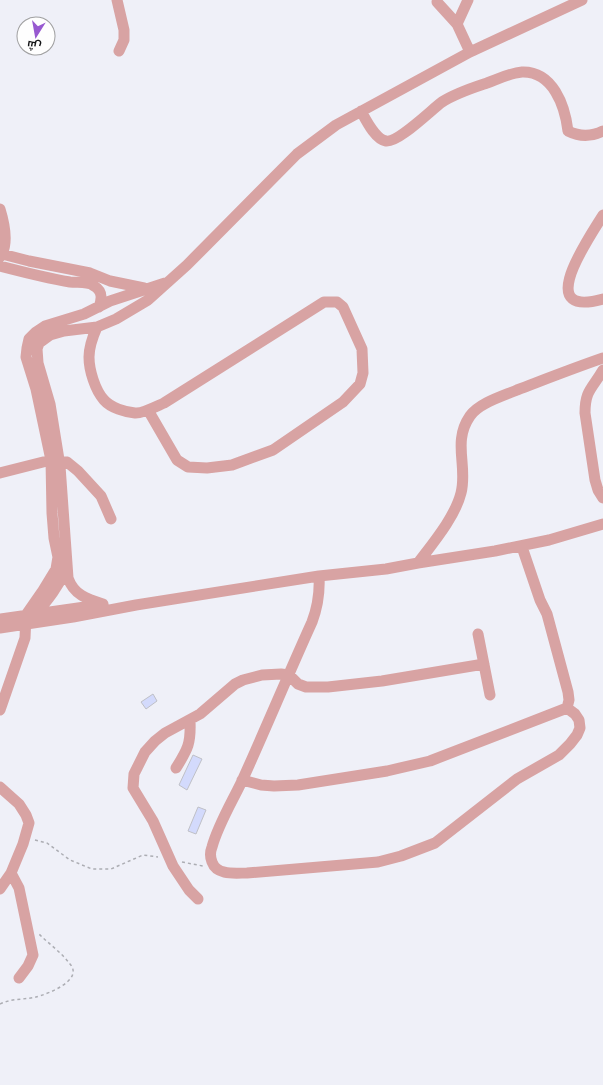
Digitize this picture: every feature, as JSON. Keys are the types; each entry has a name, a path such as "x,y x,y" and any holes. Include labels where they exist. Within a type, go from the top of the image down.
{"street":[{"path":"117,0 124,30 124,40 119,51"},
{"path":"457,24 468,0"},
{"path":"103,604 88,599 74,590 68,578 65,525 55,460 50,404 38,363 37,349 39,343 50,335 64,331 97,327 116,319 148,300 209,243 297,154 336,125 470,52 582,0"},
{"path":"437,2 451,15 457,24 470,52"},
{"path":"361,111 369,126 377,135 386,141 392,141 407,131 444,100 461,92 522,72 539,75 554,89 561,100 566,116 568,131 576,135 584,136 603,131"},
{"path":"0,209 5,235 1,255 90,273 144,289"},
{"path":"603,215 578,257 568,282 568,289 569,295 577,301 583,302 603,299"},
{"path":"0,266 51,278 94,285 102,294 102,300 99,307"},
{"path":"0,710 25,638 29,618 58,563 52,513 55,460 26,357 29,340 36,332 45,326 84,314 110,301 167,282"},
{"path":"97,327 91,344 89,356 90,369 95,385 104,400 114,408 137,414 164,403 324,302 337,302 343,307 362,349 363,373 360,384 343,402 273,450 232,465 207,468 188,467 177,460 148,410"},
{"path":"418,563 451,517 459,500 463,483 460,444 461,434 471,415 490,401 557,374 603,358"},
{"path":"603,370 587,395 585,403 585,413 595,480 598,490 603,498"},
{"path":"0,473 55,460 67,462 78,471 101,496 112,519"},
{"path":"0,619 100,613 111,609 319,576 386,569 522,547 603,524"},
{"path":"242,780 261,785 274,786 387,771 430,761 566,708 569,700 568,692 547,614 540,600 522,547"},
{"path":"29,618 55,590 67,567"},
{"path":"319,576 320,591 318,605 312,622 211,849 212,864 217,869 223,872 247,873 378,862 401,856 435,843 517,779 559,755 570,744 580,728 579,720 575,714 566,708"},
{"path":"0,628 29,618 103,604 136,605"},
{"path":"478,634 490,696"},
{"path":"198,899 189,890 172,866 154,821 133,788 132,781 139,763 145,752 155,741 200,714 235,684 243,680 262,675 289,675 298,684 306,687 328,687 382,681 484,664"},
{"path":"176,768 187,750 191,736 190,720"},
{"path":"0,787 19,804 26,814 29,823 11,873 0,889"},
{"path":"11,873 19,888 33,955 28,966 19,978"}],"path":[{"path":"24,840 36,840 47,843 70,860 92,868 111,869 143,855 169,858 201,867 212,864"},
{"path":"0,1004 7,1000 36,997 62,986 70,979 74,972 72,965 37,932"}],"building":[{"path":"153,694 157,701 146,709 141,702"},
{"path":"193,755 202,759 187,790 179,785"},
{"path":"198,807 206,810 196,834 188,831"}]}
